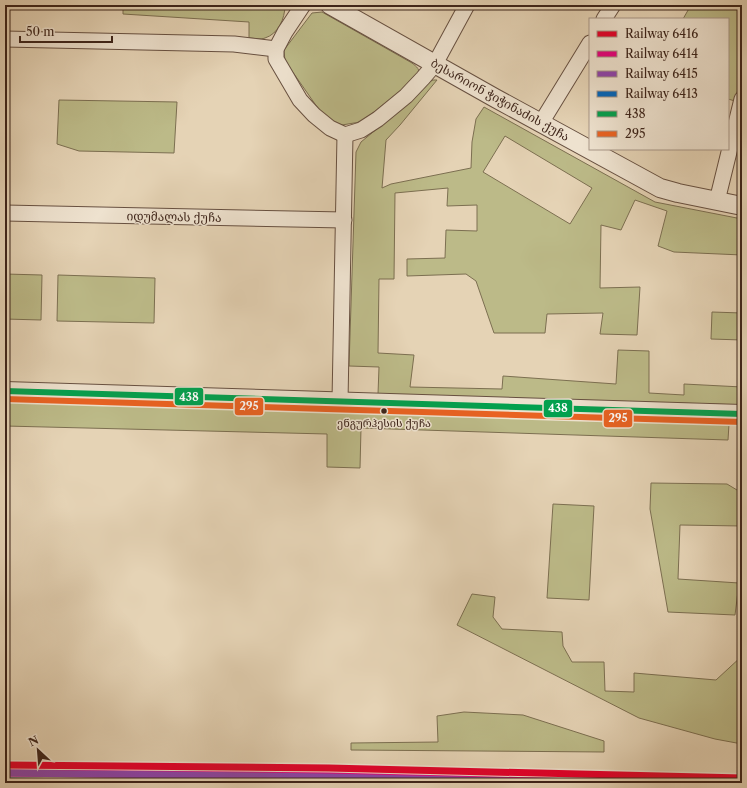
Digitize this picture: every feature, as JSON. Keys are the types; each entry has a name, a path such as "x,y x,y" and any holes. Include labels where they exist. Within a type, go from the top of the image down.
{"street":[{"path":"303,5 285,32 276,49 276,59 300,100 314,115 330,128 345,135 361,130 385,114 406,96 435,64 468,5"},
{"name":"ბესარიონ ჭიჭინაძის ქუჩა","path":"330,5 589,149"},
{"path":"605,18 613,5"},
{"path":"5,39 234,44 276,49"},
{"path":"542,123 589,45"},
{"path":"717,201 742,99"},
{"path":"340,401 345,135"},
{"name":"ბესარიონ ჭიჭინაძის ქუჩა","path":"591,150 660,188 742,206"},
{"name":"იდუმალას ქუჩა","path":"5,213 344,220"},
{"path":"5,391 742,414"}],"shaded area":[{"path":"123,5 285,5 285,10 282,21 274,33 263,39 259,39 249,38 249,22 123,14"},
{"path":"691,5 742,5 742,72 735,101 729,99 729,18 684,18"},
{"path":"322,12 412,63 419,70 419,76 360,122 342,125 334,122 322,114 285,61 284,50 312,13"},
{"path":"437,80 386,140 382,188 391,184 471,168 472,142 476,119 484,107 655,202 742,219 742,255 674,252 658,246 667,211 635,200 621,230 601,225 600,288 640,287 637,335 600,334 603,313 547,314 545,333 494,333 476,281 466,274 407,276 407,259 445,258 446,230 477,231 477,205 447,206 448,188 395,193 394,279 379,279 378,353 414,355 410,387 502,389 503,376 616,384 618,350 649,351 649,393 684,395 684,384 742,387 742,405 378,394 379,367 349,366 356,152 361,142 429,82","holes":["505,136 592,188 570,224 483,172"]},
{"path":"59,100 177,102 174,153 79,151 57,144"},
{"path":"5,274 42,275 41,320 5,319"},
{"path":"58,275 155,278 154,323 57,321"},
{"path":"712,312 742,313 742,340 711,339"},
{"path":"5,402 729,424 728,440 361,428 360,468 327,467 327,434 5,426"},
{"path":"651,483 727,484 742,493 742,526 680,525 678,579 739,583 735,615 668,612 650,509"},
{"path":"553,504 594,506 589,600 547,598"},
{"path":"472,594 495,597 493,617 502,629 562,632 563,646 572,662 604,662 605,691 634,692 634,673 716,680 742,656 742,744 715,739 639,718 457,625"},
{"path":"464,712 523,715 604,741 604,752 351,750 351,743 438,742 437,716"},
{"path":"5,778 290,781 405,783 5,783"}],"rail line":[{"name":"6416","path":"5,765 329,768 742,778"},
{"name":"6414","path":"5,773 329,776 618,783"},
{"name":"6415","path":"5,773 327,777 578,783"},
{"name":"6413","path":"5,781 166,783"}],"transit line":[{"name":"438","path":"5,391 742,414"},
{"name":"295","path":"5,399 742,422"}],"place":[{"name":"ენგურჰესის ქუჩა","path":"384,411"}]}
